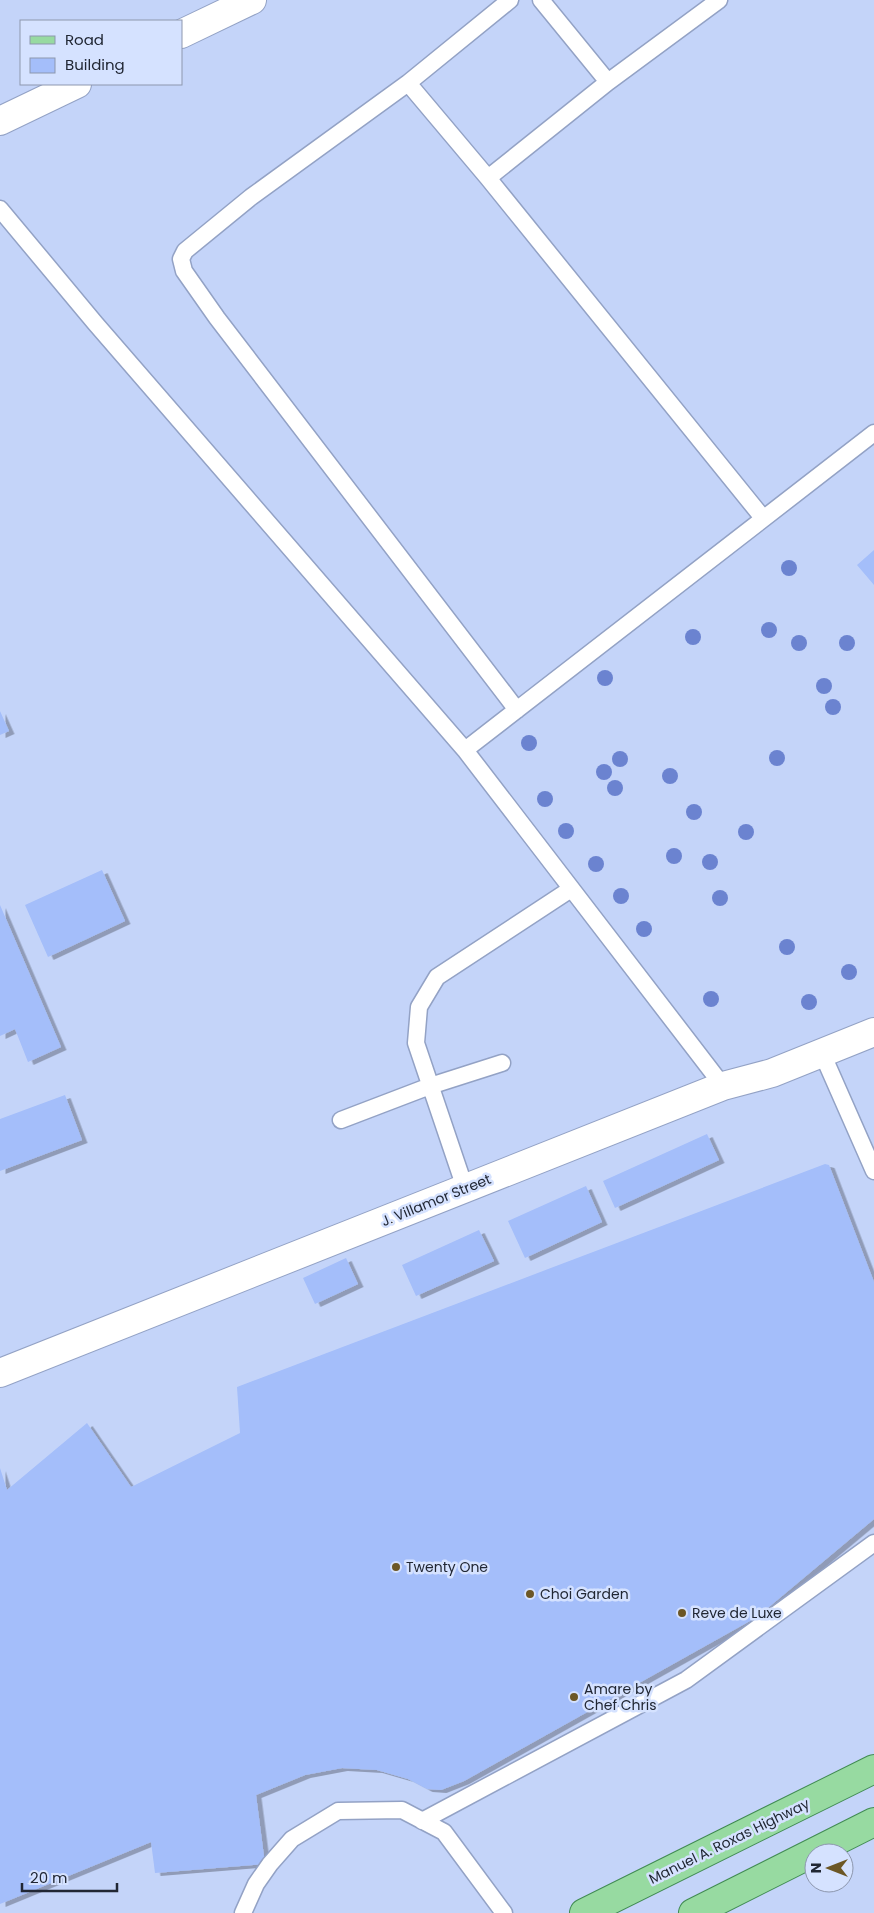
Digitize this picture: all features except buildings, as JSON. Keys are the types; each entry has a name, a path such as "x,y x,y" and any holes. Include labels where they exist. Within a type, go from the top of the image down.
{"main road":[{"name":"Manuel A. Roxas Highway","path":"584,1913 874,1769"},
{"path":"693,1913 872,1824"}],"street":[{"path":"182,34 252,0"},
{"path":"0,121 75,85"},
{"name":"J. Villamor Street","path":"0,1373 723,1086 772,1073 874,1032"}],"lane":[{"path":"510,0 408,83 251,197 185,251 181,260 184,271 217,318 517,710"},
{"path":"541,0 608,82"},
{"path":"488,178 608,82 719,0"},
{"path":"408,83 488,178 763,518"},
{"path":"0,209 95,323 465,750 723,1086"},
{"path":"465,750 874,433"},
{"path":"465,1188 416,1043 419,1008 437,977 571,889"},
{"path":"822,1053 874,1171"},
{"path":"340,1120 430,1086 502,1063"},
{"path":"422,1821 686,1680 874,1543"},
{"path":"243,1913 256,1884 270,1864 292,1839 338,1811 402,1810 444,1832 504,1913"}],"place":[{"name":"Twenty One","path":"396,1567"},
{"name":"Choi Garden","path":"530,1594"},
{"name":"Reve de Luxe","path":"682,1613"},
{"name":"Amare by Chef Chris","path":"574,1697"}]}
